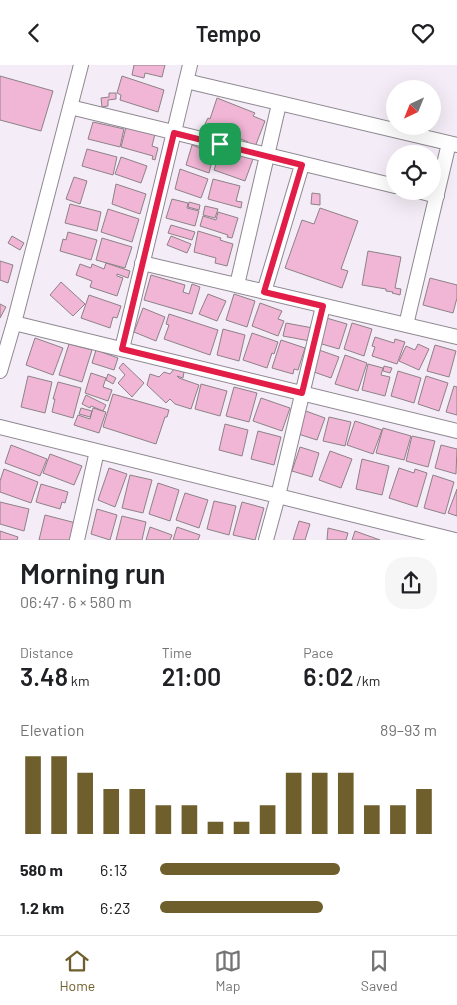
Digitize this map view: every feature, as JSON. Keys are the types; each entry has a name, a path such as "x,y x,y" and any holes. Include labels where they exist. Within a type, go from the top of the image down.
{"street":[{"path":"0,371 81,65"},
{"path":"122,349 190,65"},
{"path":"186,81 453,144 441,183"},
{"path":"236,285 279,104"},
{"path":"70,107 386,184"},
{"path":"264,292 302,165"},
{"path":"406,325 436,200"},
{"path":"142,263 457,337"},
{"path":"266,540 323,306"},
{"path":"14,323 457,431"},
{"path":"0,427 455,540"},
{"path":"76,540 97,451"}],"building":[{"path":"134,65 165,65 162,77 145,73 144,78 132,75"},
{"path":"0,76 53,91 41,131 0,120"},
{"path":"122,76 164,90 158,112 120,100 121,95 117,93"},
{"path":"109,93 116,93 116,99 108,100 108,106 102,107 101,98 109,97"},
{"path":"217,98 255,113 253,116 265,121 255,147 247,144 248,142 205,124 208,118 210,119"},
{"path":"93,122 124,129 120,147 88,139"},
{"path":"126,127 155,134 152,146 158,148 155,160 152,159 153,156 121,147"},
{"path":"192,145 214,153 209,173 186,165"},
{"path":"222,147 253,159 245,181 214,170"},
{"path":"87,149 117,157 113,175 82,166"},
{"path":"121,157 147,166 141,183 115,174"},
{"path":"180,169 208,179 201,198 175,189"},
{"path":"74,177 87,181 80,204 66,199"},
{"path":"213,179 240,186 236,201 242,202 241,208 208,199"},
{"path":"116,184 146,194 140,214 112,204"},
{"path":"312,193 320,194 320,205 311,204"},
{"path":"172,199 188,203 187,208 199,211 195,226 166,218"},
{"path":"189,202 200,205 199,210 188,207"},
{"path":"70,204 101,212 97,231 65,223"},
{"path":"205,206 218,209 215,218 203,215"},
{"path":"320,208 358,221 341,269 348,271 342,288 285,268 302,220 314,224"},
{"path":"108,209 139,219 132,242 101,232"},
{"path":"218,212 238,218 232,238 200,226 203,216 216,220"},
{"path":"171,225 195,232 192,240 168,233"},
{"path":"198,231 233,244 227,266 215,263 216,258 194,252"},
{"path":"68,232 97,240 91,260 60,251 63,239 66,240"},
{"path":"12,236 24,243 20,250 8,243"},
{"path":"171,236 191,244 187,253 167,245"},
{"path":"102,238 132,247 125,268 96,260"},
{"path":"368,251 401,257 395,288 401,289 400,295 386,291 386,289 362,285"},
{"path":"0,261 13,265 8,283 0,280"},
{"path":"106,263 130,271 128,278 117,274 117,276 123,278 117,296 90,287 92,281 76,275 80,264 91,268 92,264 104,269"},
{"path":"151,275 185,285 183,292 189,294 192,284 200,287 192,314 144,300"},
{"path":"430,278 457,285 457,298 453,313 423,305"},
{"path":"61,282 85,304 73,316 50,295"},
{"path":"208,294 226,301 217,321 199,314"},
{"path":"234,294 255,301 247,327 226,320"},
{"path":"89,295 121,306 117,318 113,317 110,328 81,318"},
{"path":"260,303 282,311 278,319 284,321 278,336 252,326"},
{"path":"0,304 6,307 0,318"},
{"path":"143,308 165,317 156,341 134,332"},
{"path":"169,314 218,330 210,355 164,339 169,325 166,324"},
{"path":"323,317 347,324 339,349 315,342"},
{"path":"286,323 313,328 310,341 283,336"},
{"path":"352,323 372,329 364,356 344,349"},
{"path":"223,329 245,335 239,361 217,355"},
{"path":"252,333 278,342 267,368 243,360"},
{"path":"375,337 394,343 395,339 405,342 397,364 372,356 375,347 372,346"},
{"path":"35,338 63,348 53,375 26,365"},
{"path":"281,340 305,348 298,370 294,369 293,374 272,368"},
{"path":"69,344 92,350 82,382 59,375"},
{"path":"418,344 429,349 419,370 399,361 406,346 415,350"},
{"path":"435,345 456,351 449,377 427,371"},
{"path":"96,350 118,358 114,370 92,363"},
{"path":"319,350 339,357 331,378 311,371"},
{"path":"345,355 367,363 358,391 335,384"},
{"path":"123,363 144,383 132,397 118,383 125,375 119,368"},
{"path":"368,364 383,368 381,375 390,377 385,396 362,390"},
{"path":"384,366 392,368 390,373 383,371"},
{"path":"174,369 184,372 183,378 177,376 179,378 199,385 191,409 175,404 170,399 166,403 147,385 150,374 159,377 164,372 170,374"},
{"path":"398,371 421,378 414,403 391,396"},
{"path":"91,373 106,378 103,387 112,390 108,401 85,393"},
{"path":"108,374 116,378 113,384 106,380"},
{"path":"28,376 52,382 45,413 21,407"},
{"path":"426,376 448,383 439,411 418,404"},
{"path":"58,382 81,388 73,418 52,412 55,399 53,399"},
{"path":"201,384 227,391 220,416 195,409"},
{"path":"454,386 457,387 457,415 446,412"},
{"path":"234,387 257,393 249,422 226,416"},
{"path":"113,394 169,410 156,444 103,427"},
{"path":"86,395 106,405 103,411 82,404"},
{"path":"261,398 290,408 282,431 253,421"},
{"path":"81,408 92,411 90,417 79,414"},
{"path":"93,408 106,412 99,433 74,425 78,415 90,419"},
{"path":"303,410 325,418 317,440 295,433"},
{"path":"329,417 351,422 345,446 323,441"},
{"path":"355,421 382,430 373,454 347,445"},
{"path":"225,424 248,430 242,456 219,450"},
{"path":"383,428 411,436 404,460 376,453"},
{"path":"258,431 281,437 274,465 251,459"},
{"path":"412,436 435,441 428,467 406,461"},
{"path":"11,445 47,459 40,476 5,463"},
{"path":"441,445 457,449 456,474 435,468"},
{"path":"300,447 319,453 312,477 292,471"},
{"path":"330,451 352,459 341,488 319,480"},
{"path":"50,454 82,466 74,485 43,473"},
{"path":"362,459 389,466 382,495 356,489"},
{"path":"109,468 127,474 115,507 98,500"},
{"path":"399,468 414,473 415,469 427,473 417,507 389,498"},
{"path":"4,469 38,482 31,503 0,492 0,481"},
{"path":"130,475 152,480 143,513 122,508"},
{"path":"433,475 454,482 445,514 424,508"},
{"path":"158,483 179,490 170,521 149,514"},
{"path":"41,484 68,492 65,503 62,502 60,509 36,502"},
{"path":"457,489 457,516 448,513"},
{"path":"185,493 208,500 199,528 176,520"},
{"path":"214,501 236,506 229,535 207,529"},
{"path":"0,502 29,509 24,531 0,524"},
{"path":"242,502 264,508 255,540 233,535"},
{"path":"97,509 117,515 110,540 91,534"},
{"path":"45,515 76,523 72,540 39,540"},
{"path":"122,516 146,522 142,540 116,540"},
{"path":"299,521 310,524 305,540 293,540"},
{"path":"150,527 172,535 170,540 146,540"},
{"path":"177,527 200,535 198,540 173,540"},
{"path":"328,528 348,533 346,540 327,540"},
{"path":"0,531 18,537 17,540 0,540"},
{"path":"355,531 380,540 352,540"}],"route":[{"path":"174,133 220,144 302,165 264,292 323,306 302,393 122,349 174,133"}]}
